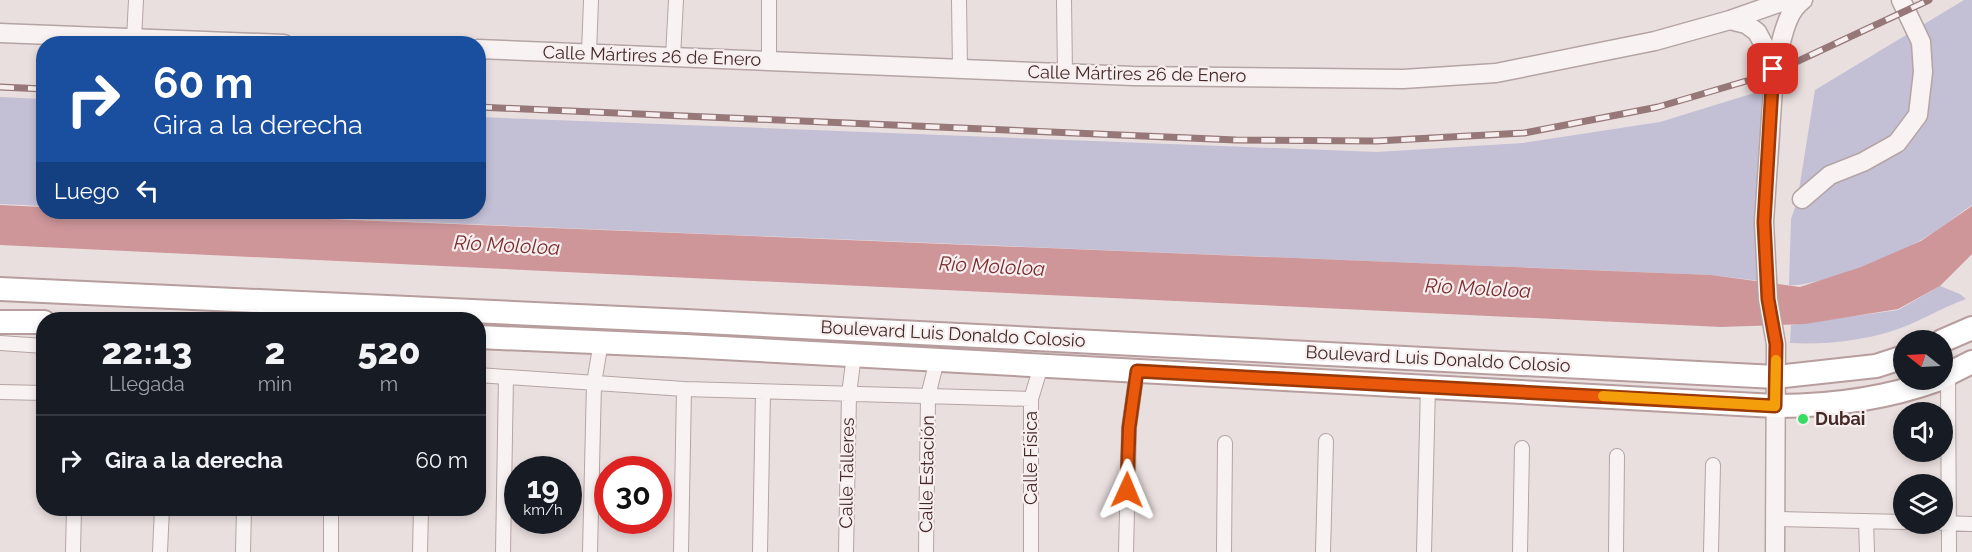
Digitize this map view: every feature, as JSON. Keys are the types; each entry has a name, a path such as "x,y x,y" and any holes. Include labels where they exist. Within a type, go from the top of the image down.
{"main road":[{"name":"Boulevard Luis Donaldo Colosio","path":"0,289 726,323 1776,377 1876,366 1893,361"},
{"path":"0,322 36,322"},
{"path":"724,348 726,323"},
{"path":"1953,336 1972,327"},
{"name":"Boulevard Luis Donaldo Colosio","path":"486,337 724,348 1775,406 1815,406 1879,398 1903,390"},
{"name":"Boulevard Luis Donaldo Colosio","path":"1953,372 1972,362"}],"street":[{"path":"134,36 136,0"},
{"path":"589,52 591,0"},
{"path":"673,57 676,0"},
{"path":"769,60 770,0"},
{"path":"959,0 960,69"},
{"path":"1064,0 1065,73"},
{"name":"Calle Mártires 26 de Enero","path":"486,49 1065,73 1403,79 1496,73 1655,40 1730,20 1787,0"},
{"path":"1775,552 1776,347 1768,299 1764,222 1773,69 1787,22 1796,4 1803,0"},
{"path":"1802,199 1830,175 1863,162 1897,143 1918,115 1923,72 1921,42 1901,0"},
{"path":"1730,20 1746,24 1757,32 1773,69"},
{"path":"0,33 67,36"},
{"path":"590,552 594,383 601,342"},
{"path":"0,343 36,345"},
{"name":"Calle Talleres","path":"846,552 849,394 854,355"},
{"name":"Calle Estación","path":"926,552 928,396 937,360"},
{"name":"Calle Física","path":"1031,552 1032,399 1041,366"},
{"path":"1126,552 1129,428 1137,371"},
{"path":"486,376 684,389 1032,399"},
{"path":"503,552 506,377"},
{"path":"1424,552 1428,386"},
{"path":"681,552 684,389"},
{"path":"1943,390 1945,474"},
{"path":"0,392 36,393"},
{"path":"760,552 763,392"},
{"path":"1323,552 1326,441"},
{"path":"1224,552 1225,443"},
{"path":"1520,552 1522,448"},
{"path":"1616,552 1617,456"},
{"path":"1711,552 1713,465"},
{"path":"73,552 74,516"},
{"path":"160,552 162,516"},
{"path":"243,552 244,516"},
{"path":"331,516 331,552"},
{"path":"420,552 421,516"},
{"path":"1775,519 1893,522"},
{"path":"1866,521 1867,552"},
{"path":"1953,523 1972,524"},
{"path":"1947,534 1949,552"}],"shaded area":[{"path":"1964,0 1972,0 1972,205 1929,235 1895,253 1836,276 1789,285 1791,219 1797,202 1815,90"},
{"path":"1780,85 1781,134 1770,230 1769,282 1711,275 346,219 486,219 486,117 1377,152 1523,143 1660,122"},
{"path":"0,97 36,99 36,206 0,204"},
{"path":"1940,286 1966,299 1911,324 1868,337 1842,342 1790,343 1791,325 1898,310"}],"water":[{"name":"Río Mololoa","path":"0,205 36,207 36,219 330,219 1711,275 1800,287 1861,267 1921,241 1972,206 1972,254 1940,286 1898,309 1805,324 1721,327 0,245"}],"railway":[{"path":"486,107 1236,140 1376,141 1524,133 1658,107 1770,74 1929,0"},
{"path":"0,87 36,89"}],"slow traffic":[{"path":"1603,396 1775,406 1776,360"}],"place":[{"name":"Dubai","path":"1803,419"}],"route":[{"path":"1127,490 1129,428 1137,371 1775,406 1776,344 1768,299 1764,222 1774,91 1773,69"}]}
